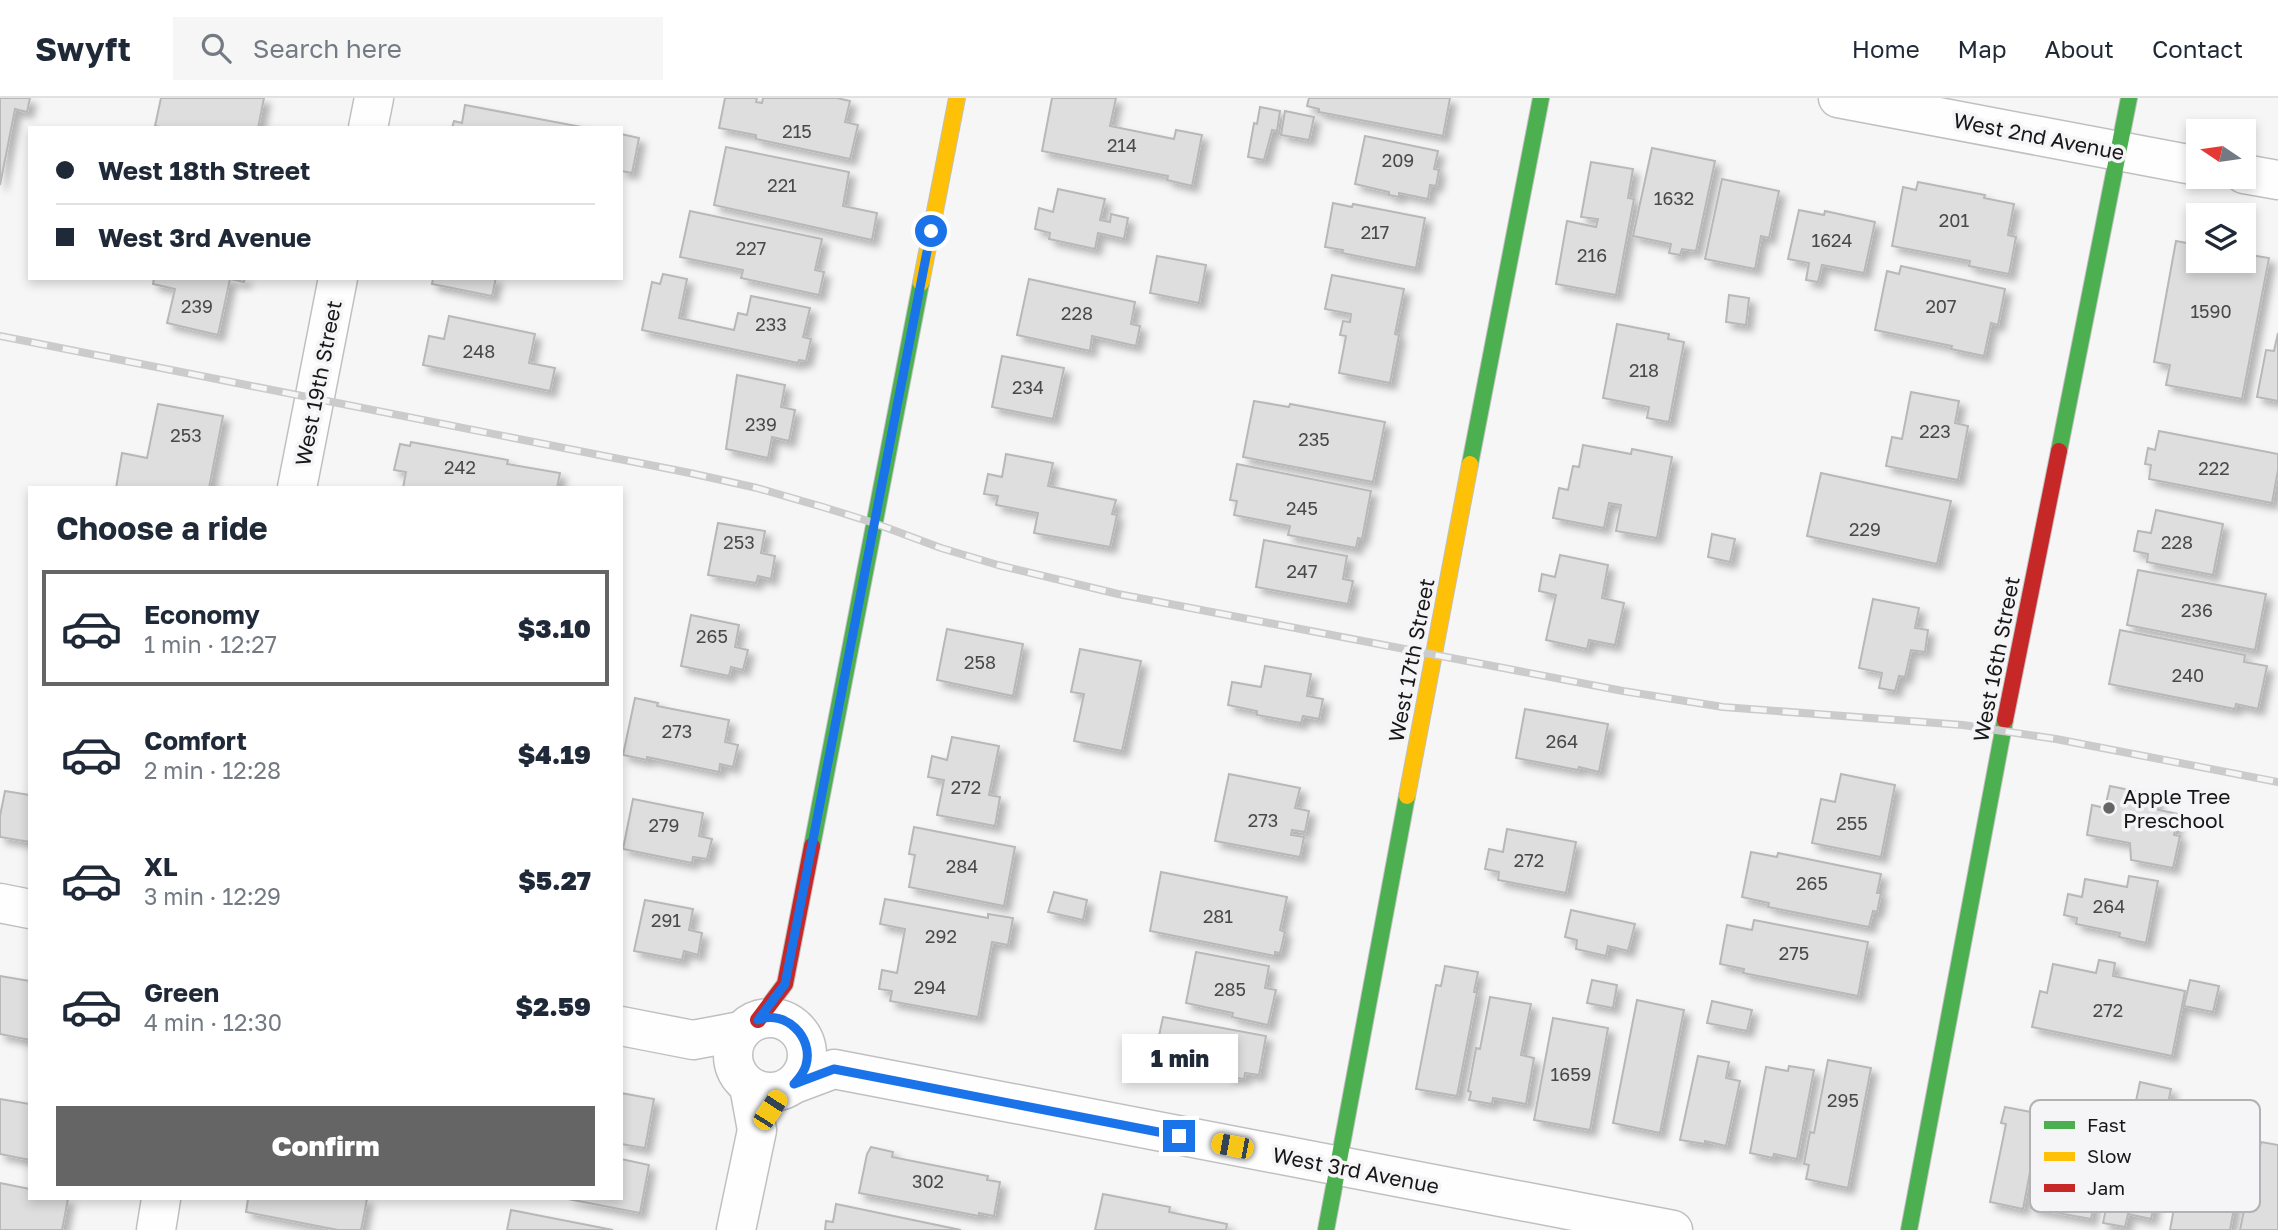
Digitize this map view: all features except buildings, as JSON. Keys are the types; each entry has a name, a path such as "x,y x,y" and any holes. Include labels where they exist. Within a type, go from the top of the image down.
{"street":[{"path":"368,126 374,98"},
{"path":"760,1063 785,984 957,98"},
{"name":"West 17th Street","path":"1326,1230 1433,654 1541,98"},
{"name":"West 2nd Avenue","path":"1838,98 2186,164"},
{"name":"West 16th Street","path":"1909,1230 2003,730 2129,98"},
{"path":"2256,176 2278,180"},
{"name":"West 19th Street","path":"297,486 338,280"},
{"path":"0,904 28,909"},
{"path":"623,1026 693,1040 802,1075 807,1064 802,1036 785,984"},
{"path":"736,1230 757,1130 763,1018 788,1022 834,1069"},
{"path":"760,1063 834,1069"},
{"name":"West 3rd Avenue","path":"834,1069 1673,1230"},
{"path":"156,1230 162,1200"}],"railway":[{"path":"0,336 757,488 874,523 941,548 998,565 1118,594 1623,691 1723,707 1963,725 2056,739 2278,782"}],"traffic: fast":[{"path":"1470,464 1541,98"},
{"path":"2059,451 2129,98"},
{"path":"812,846 921,283"},
{"path":"1909,1230 2005,720"},
{"path":"1326,1230 1407,796"}],"traffic: slow":[{"path":"921,283 957,98"},
{"path":"1407,796 1470,464"}],"traffic: jam":[{"path":"2005,720 2059,451"},
{"path":"758,1020 785,984 812,846"}],"place":[{"name":"Apple Tree Preschool","path":"2109,808"}],"route":[{"path":"931,231 785,984 758,1020 776,1018 799,1030 805,1041 807,1064 794,1084 834,1069 1179,1136"}]}
